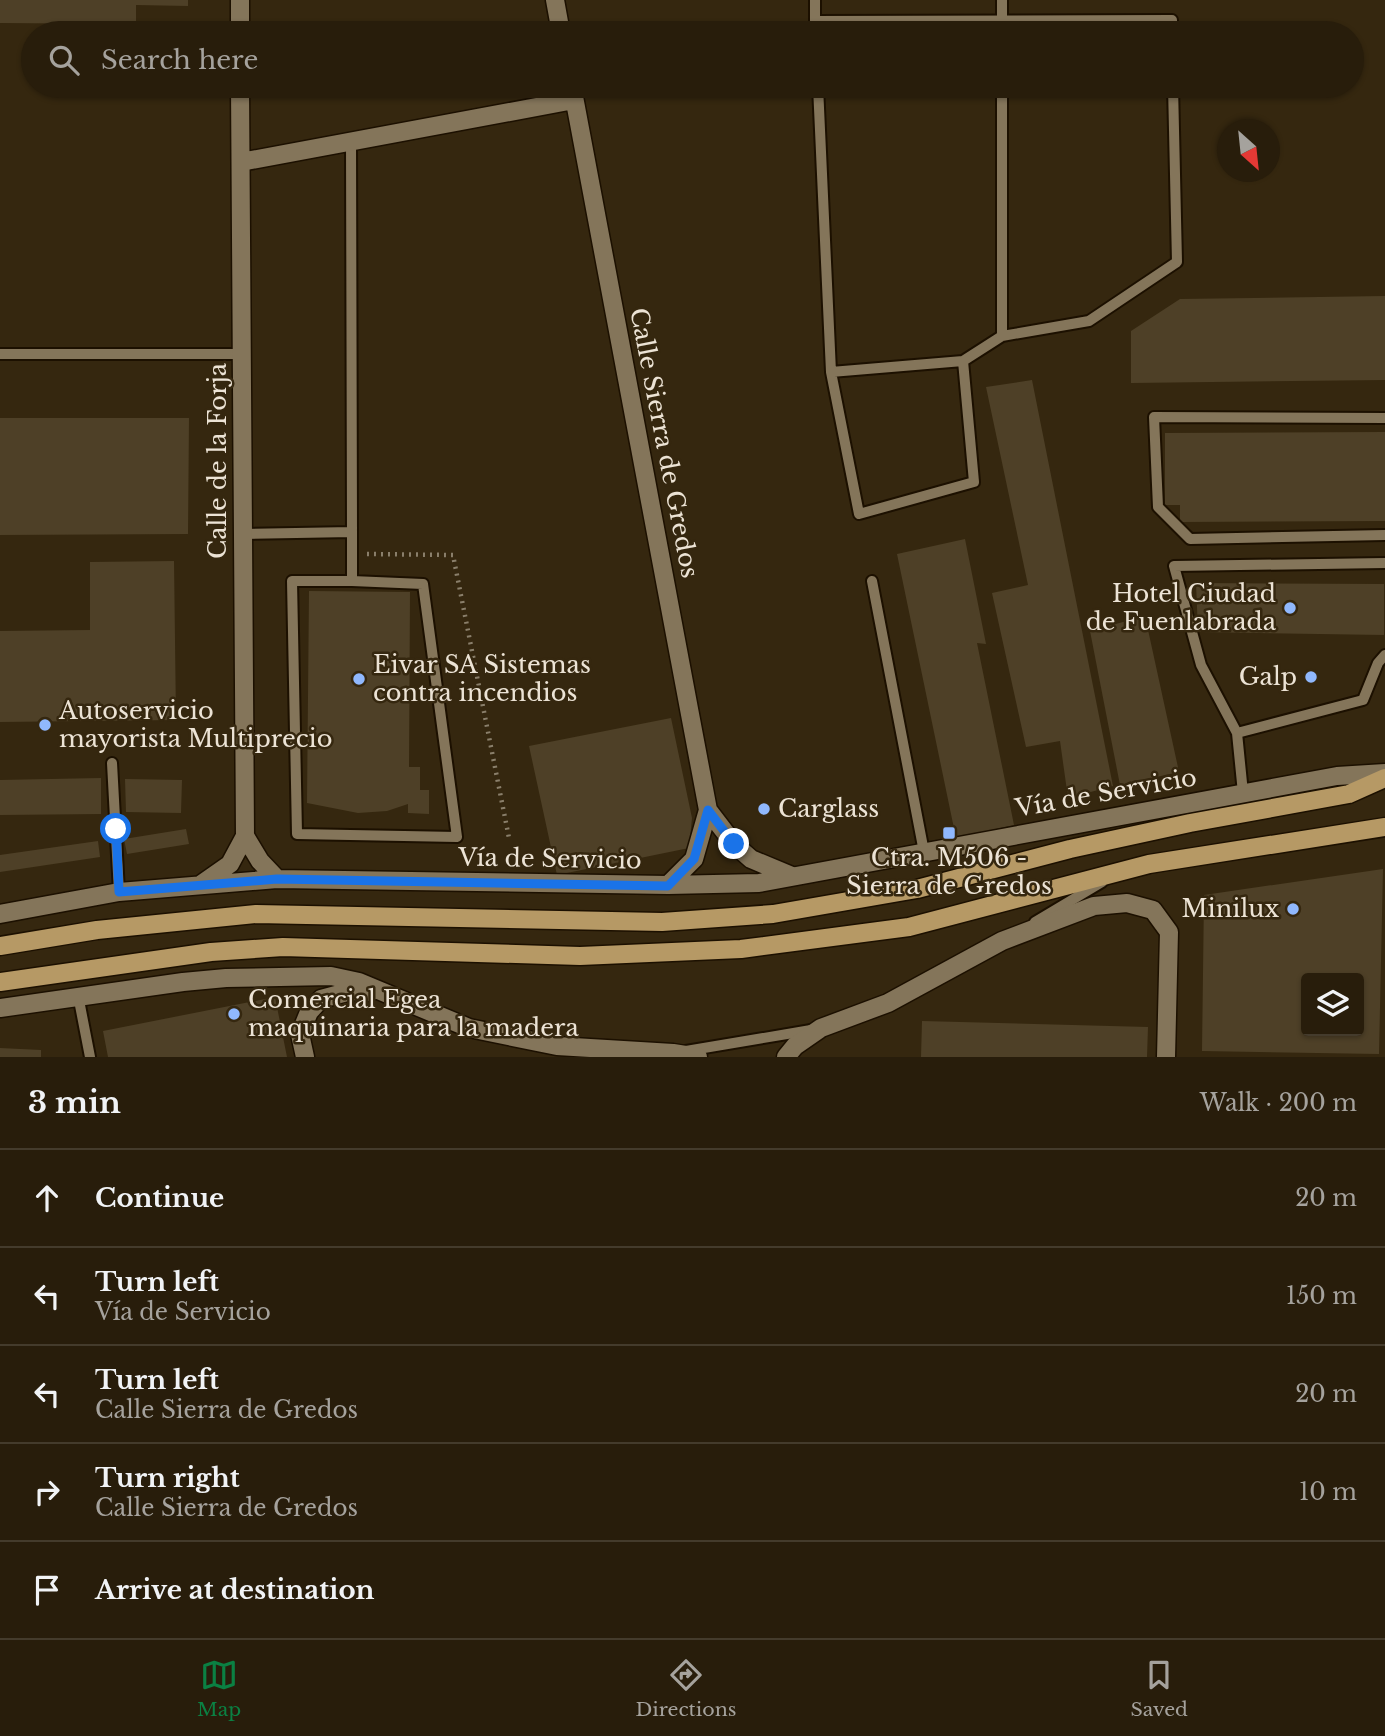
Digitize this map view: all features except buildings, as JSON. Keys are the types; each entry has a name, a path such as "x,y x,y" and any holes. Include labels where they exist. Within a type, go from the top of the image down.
{"main road":[{"path":"0,946 97,930 256,914 662,922 773,914 917,889 1070,849 1190,823 1349,794 1385,775"},
{"path":"0,982 211,951 284,947 580,956 741,949 909,926 1149,864 1385,827"}],"street":[{"path":"240,0 240,21"},
{"path":"555,0 559,21"},
{"name":"Calle de la Forja","path":"240,98 245,836"},
{"path":"241,162 550,98"},
{"name":"Calle Sierra de Gredos","path":"574,98 708,810 694,859 668,886"},
{"name":"Vía de Servicio","path":"0,914 119,892 277,879 668,886 759,883 1337,776 1385,775"},
{"name":"Calle Sierra de Gredos","path":"708,810 734,844 751,859 792,876"},
{"path":"245,836 260,861 277,879"},
{"path":"200,885 230,864 245,836"},
{"path":"786,1057 795,1046 821,1028 888,1003 1002,941 1094,906 1127,903 1153,910 1169,932 1166,1057"},
{"path":"0,1008 78,995 226,978 331,976 359,982 469,1028 557,1046 698,1057"},
{"path":"304,1057 300,1034 309,1012 321,999 351,991 380,992"}],"lane":[{"path":"815,0 815,21 1172,21"},
{"path":"1002,0 1002,20"},
{"path":"819,98 831,372 859,514 974,482 963,361"},
{"path":"1002,98 1002,336"},
{"path":"831,372 963,361 1002,336 1088,321 1177,262 1173,98"},
{"path":"351,141 352,581"},
{"path":"0,354 242,354"},
{"path":"1385,418 1154,417 1158,507 1190,538 1385,535"},
{"path":"243,534 352,532"},
{"path":"1243,793 1237,733 1200,665 1174,566 1385,563"},
{"path":"292,581 352,581 424,584 457,837 297,834 292,581"},
{"path":"872,581 924,852"},
{"path":"1237,733 1363,700 1378,663 1385,655"},
{"path":"112,764 119,892"},
{"path":"1002,941 1116,873"},
{"path":"78,995 90,1057"},
{"path":"673,1053 821,1028"}],"path":[{"path":"352,553 453,555 509,838"}],"place":[{"name":"Hotel Ciudad de Fuenlabrada","path":"1290,608"},
{"name":"Galp","path":"1311,677"},
{"name":"Eivar SA Sistemas contra incendios","path":"359,679"},
{"name":"Autoservicio mayorista Multiprecio","path":"45,725"},
{"name":"Carglass","path":"764,809"},
{"name":"Ctra. M506 - Sierra de Gredos","path":"949,833"},
{"name":"Minilux","path":"1293,909"},
{"name":"Comercial Egea maquinaria para la madera","path":"234,1014"}],"route":[{"path":"116,829 119,892 277,879 668,886 694,859 708,810 734,844"}]}
